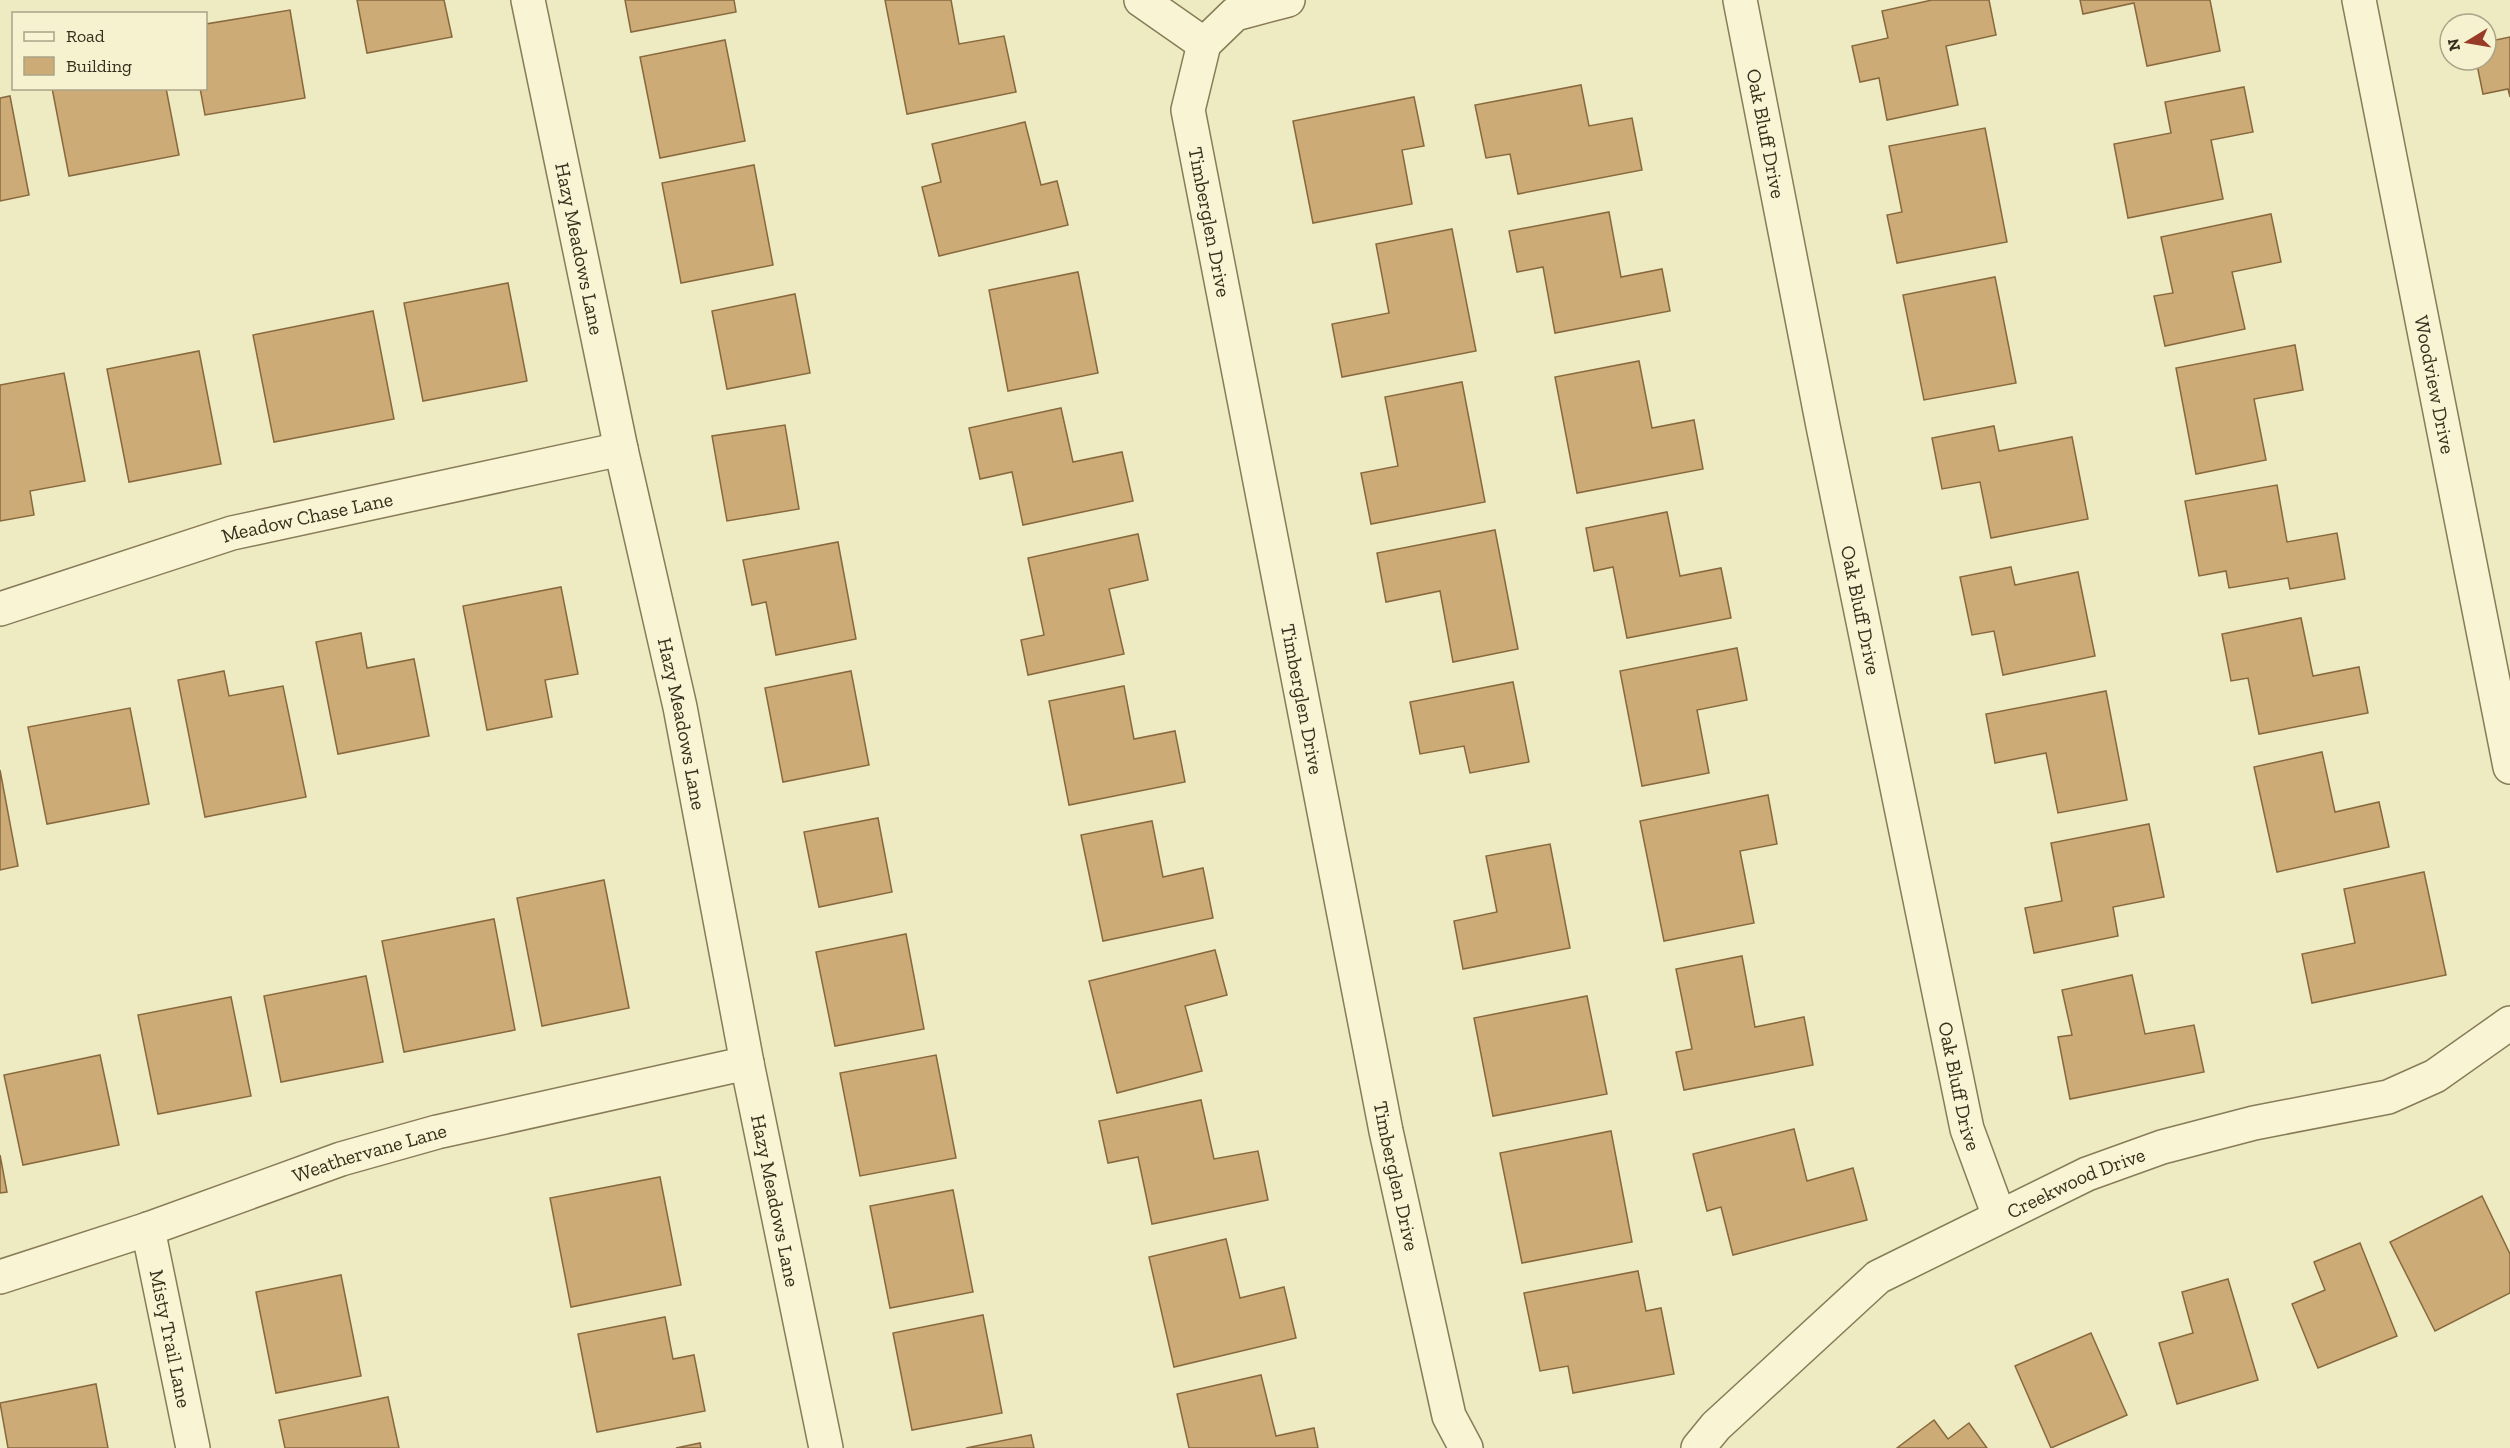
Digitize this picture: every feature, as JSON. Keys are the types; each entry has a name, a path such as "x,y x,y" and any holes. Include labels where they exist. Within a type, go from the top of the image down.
{"street":[{"name":"Hazy Meadows Lane","path":"528,0 621,449 680,707 747,1063 826,1448"},
{"path":"1141,0 1204,44 1235,14 1288,0"},
{"name":"Oak Bluff Drive","path":"1740,0 1823,426 1967,1130 1999,1216"},
{"name":"Woodview Drive","path":"2359,0 2510,767"},
{"name":"Timberglen Drive","path":"1204,44 1188,110 1386,1131 1449,1416 1466,1448"},
{"name":"Meadow Chase Lane","path":"0,609 232,533 621,449"},
{"name":"Creekwood Drive","path":"1698,1448 1716,1426 1878,1277 2086,1174 2162,1147 2254,1123 2388,1097 2435,1076 2510,1023"},
{"name":"Weathervane Lane","path":"0,1277 148,1229 341,1159 437,1132 747,1063"},
{"name":"Misty Trail Lane","path":"148,1229 193,1448"}],"building":[{"path":"357,0 444,0 452,37 367,53"},
{"path":"625,0 734,0 736,12 631,32"},
{"path":"885,0 951,0 959,44 1004,36 1016,92 907,114"},
{"path":"1932,0 1989,0 1996,35 1946,46 1958,105 1887,120 1879,78 1860,82 1852,46 1888,38 1882,11"},
{"path":"2080,0 2210,0 2220,51 2147,66 2134,3 2083,14"},
{"path":"290,10 305,98 205,115 200,90 207,90 207,24"},
{"path":"2510,37 2510,97 2508,89 2483,94 2478,72 2498,72 2498,40"},
{"path":"725,40 745,141 660,158 640,57"},
{"path":"1581,85 1589,126 1632,118 1642,170 1518,194 1510,154 1486,158 1475,105"},
{"path":"2244,87 2253,132 2211,140 2223,199 2128,218 2114,144 2171,133 2165,102"},
{"path":"52,90 166,90 179,155 69,176"},
{"path":"10,96 29,195 0,201 0,98"},
{"path":"1414,97 1424,146 1402,150 1412,204 1313,223 1293,121"},
{"path":"1025,122 1041,185 1057,181 1068,225 939,256 922,187 941,182 932,144"},
{"path":"1985,128 2007,242 1897,263 1887,215 1902,212 1889,146"},
{"path":"754,165 773,265 681,283 662,183"},
{"path":"1609,212 1621,277 1662,269 1670,311 1555,333 1543,267 1517,272 1509,231"},
{"path":"2271,214 2281,262 2232,272 2245,329 2165,346 2154,296 2173,293 2161,237"},
{"path":"1452,229 1476,351 1342,377 1332,324 1389,313 1376,244"},
{"path":"1078,272 1098,373 1008,391 989,290"},
{"path":"1995,277 2016,383 1924,400 1903,295"},
{"path":"508,283 527,381 423,401 404,303"},
{"path":"795,294 810,373 727,389 712,311"},
{"path":"373,311 394,419 274,442 253,335"},
{"path":"2295,345 2303,390 2254,399 2266,460 2196,474 2176,368"},
{"path":"199,351 221,464 129,482 107,369"},
{"path":"1639,361 1652,428 1694,420 1703,469 1577,493 1555,377"},
{"path":"64,373 85,481 30,491 34,515 0,521 0,385"},
{"path":"1462,382 1485,502 1371,524 1361,473 1398,466 1385,397"},
{"path":"1061,408 1073,462 1122,452 1133,501 1023,525 1012,472 980,479 969,428"},
{"path":"785,425 799,509 727,521 712,436"},
{"path":"1994,426 1999,451 2072,437 2088,519 1991,538 1980,482 1942,489 1932,438"},
{"path":"2277,485 2287,542 2337,533 2345,579 2290,589 2288,578 2229,588 2226,571 2199,576 2185,501"},
{"path":"1667,512 1680,576 1721,568 1731,618 1627,638 1613,567 1594,571 1586,528"},
{"path":"1495,530 1518,649 1453,662 1440,591 1386,602 1377,553"},
{"path":"1138,534 1148,580 1109,589 1124,654 1028,675 1021,640 1044,635 1028,558"},
{"path":"838,542 856,639 776,655 766,602 752,605 743,560"},
{"path":"2011,567 2015,585 2078,572 2095,656 2003,675 1994,631 1972,635 1960,577"},
{"path":"561,587 578,674 545,680 552,717 487,730 463,606"},
{"path":"2301,618 2313,676 2359,667 2368,713 2259,734 2248,678 2231,681 2222,634"},
{"path":"361,633 367,668 414,659 429,736 338,754 316,642"},
{"path":"1737,648 1747,700 1697,710 1709,773 1642,786 1620,671"},
{"path":"224,671 229,696 283,686 306,797 205,817 178,680"},
{"path":"851,671 869,765 783,782 765,688"},
{"path":"1513,682 1529,762 1470,773 1464,746 1420,754 1410,702"},
{"path":"1124,686 1134,739 1175,731 1185,782 1069,805 1049,701"},
{"path":"2106,691 2127,800 2058,813 2046,753 1995,763 1986,714"},
{"path":"130,708 149,804 47,824 28,727"},
{"path":"2322,752 2335,812 2379,802 2389,847 2277,872 2254,767"},
{"path":"0,770 18,866 0,870"},
{"path":"1768,795 1777,844 1740,851 1754,923 1664,941 1640,821"},
{"path":"878,818 892,892 819,907 804,832"},
{"path":"1152,821 1163,877 1203,868 1213,918 1103,941 1081,835"},
{"path":"2149,824 2164,897 2113,907 2118,936 2034,953 2025,908 2062,901 2051,843"},
{"path":"1550,844 1570,948 1463,969 1454,921 1497,912 1486,856"},
{"path":"2424,872 2446,975 2312,1003 2302,954 2355,943 2344,889"},
{"path":"604,880 629,1008 542,1026 517,898"},
{"path":"494,919 515,1030 404,1052 382,941"},
{"path":"906,934 924,1029 835,1046 816,952"},
{"path":"1215,950 1227,995 1185,1006 1202,1071 1117,1093 1089,981"},
{"path":"1742,956 1755,1027 1804,1017 1813,1065 1684,1090 1676,1052 1692,1049 1676,969"},
{"path":"2132,975 2145,1034 2194,1025 2204,1072 2070,1099 2058,1037 2072,1035 2062,990"},
{"path":"366,976 383,1062 281,1082 264,996"},
{"path":"1587,996 1607,1094 1493,1116 1474,1018"},
{"path":"231,997 251,1096 158,1114 138,1015"},
{"path":"100,1055 119,1145 23,1165 4,1075"},
{"path":"936,1055 956,1158 860,1176 840,1073"},
{"path":"1201,1100 1214,1159 1258,1151 1268,1200 1152,1224 1138,1157 1108,1163 1099,1121"},
{"path":"1794,1129 1807,1181 1853,1168 1867,1220 1733,1255 1721,1207 1707,1211 1693,1154"},
{"path":"1611,1131 1632,1242 1522,1263 1500,1153"},
{"path":"0,1155 7,1192 0,1193"},
{"path":"660,1177 681,1285 571,1307 550,1198"},
{"path":"953,1190 973,1292 890,1308 870,1206"},
{"path":"2482,1196 2510,1254 2510,1293 2435,1331 2390,1242"},
{"path":"1226,1239 1240,1298 1284,1287 1296,1338 1174,1367 1149,1257"},
{"path":"2360,1243 2397,1336 2318,1368 2292,1304 2325,1290 2314,1262"},
{"path":"1638,1271 1646,1311 1661,1308 1674,1374 1573,1393 1568,1366 1540,1371 1524,1293"},
{"path":"341,1275 361,1376 276,1393 256,1292"},
{"path":"2228,1279 2258,1380 2177,1404 2159,1343 2193,1333 2182,1292"},
{"path":"983,1315 1002,1413 912,1430 893,1333"},
{"path":"665,1317 673,1359 694,1355 705,1411 597,1432 578,1334"},
{"path":"2091,1333 2127,1415 2051,1448 2015,1366"},
{"path":"1261,1375 1276,1436 1314,1428 1318,1448 1189,1448 1177,1394"},
{"path":"96,1384 108,1448 8,1448 0,1403"},
{"path":"388,1397 399,1448 285,1448 279,1420"},
{"path":"1934,1420 1948,1439 1969,1423 1987,1448 1897,1448"},
{"path":"1031,1435 1034,1448 966,1448"},
{"path":"700,1443 701,1448 676,1448"}]}
